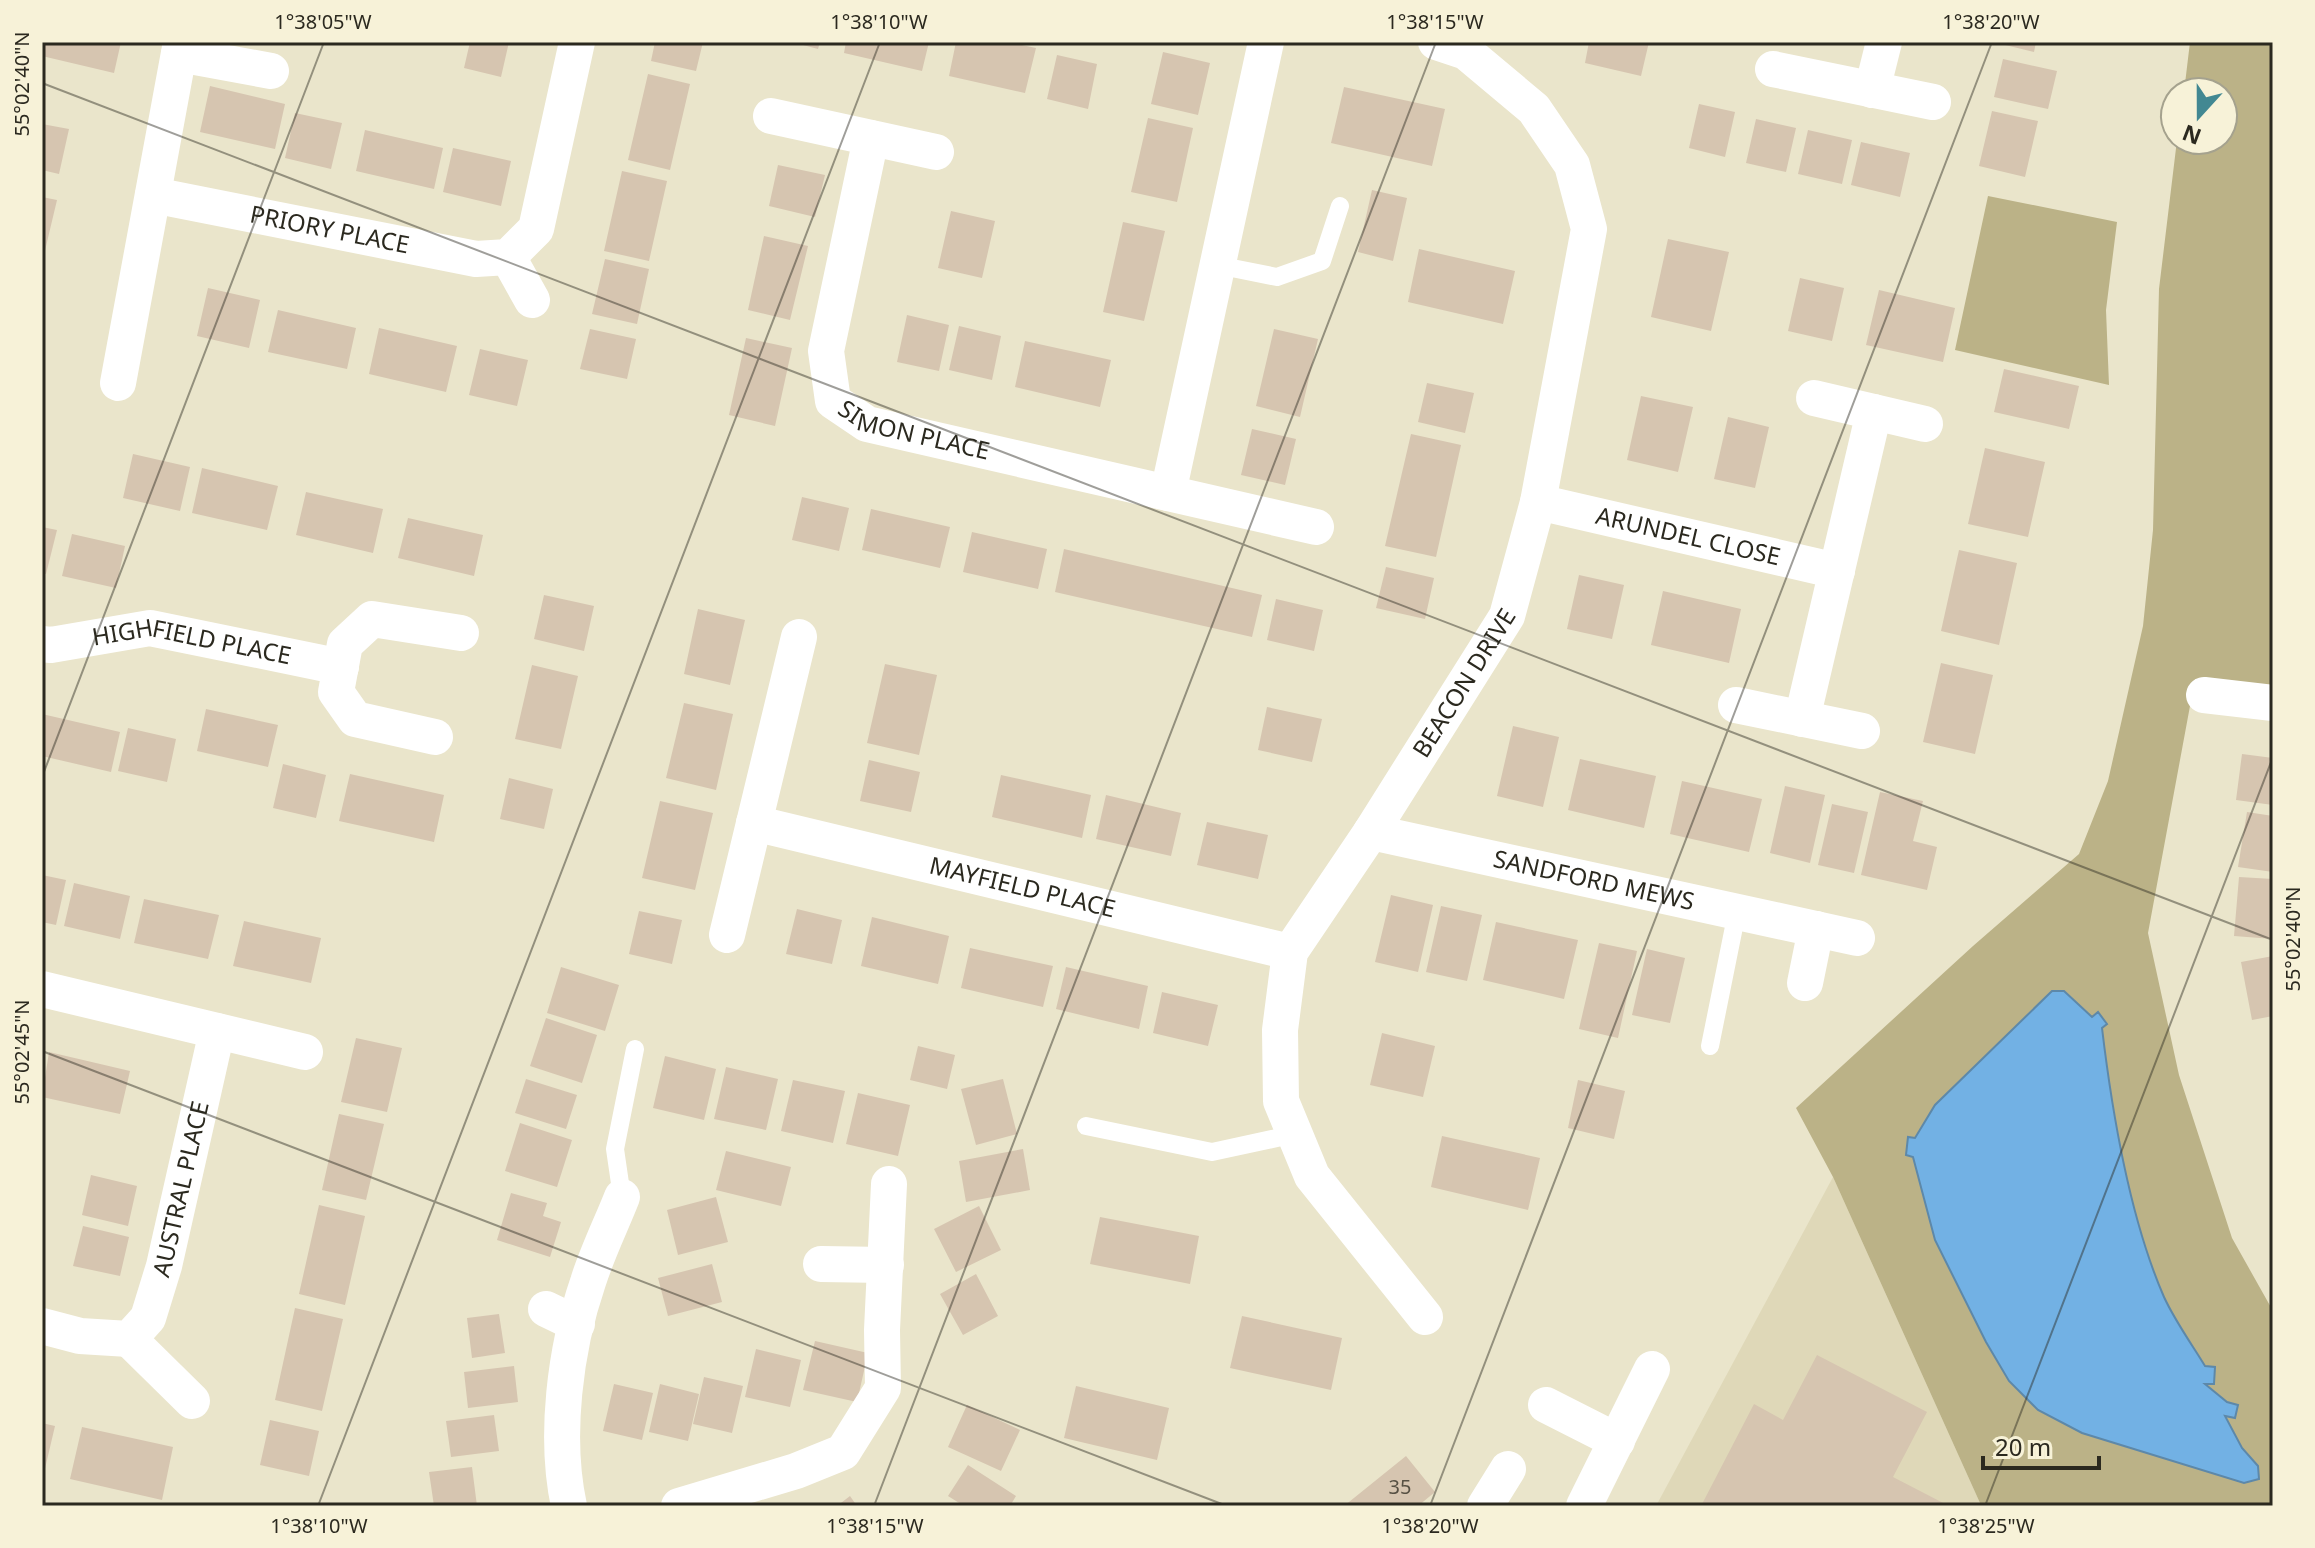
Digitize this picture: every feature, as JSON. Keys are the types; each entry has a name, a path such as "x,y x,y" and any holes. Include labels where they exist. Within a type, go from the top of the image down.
{"street":[{"path":"532,300 508,257 536,229 577,42"},
{"path":"1168,493 1266,42"},
{"path":"1872,90 1884,42"},
{"name":"BEACON DRIVE","path":"1425,1317 1312,1176 1281,1101 1280,1030 1290,952 1371,832 1507,616 1538,502 1589,229 1572,165 1534,109 1458,45"},
{"path":"118,383 180,48 271,71"},
{"path":"1773,69 1933,102"},
{"path":"771,116 936,152"},
{"name":"SIMON PLACE","path":"871,138 826,351 833,401 867,424 1316,527"},
{"name":"PRIORY PLACE","path":"153,195 476,259 508,257"},
{"path":"1814,398 1925,424"},
{"path":"1802,719 1874,412"},
{"name":"ARUNDEL CLOSE","path":"1538,502 1837,571"},
{"path":"435,737 355,719 336,692 345,644 372,619 461,633"},
{"name":"HIGHFIELD PLACE","path":"42,644 150,628 341,667"},
{"path":"727,935 799,637"},
{"path":"2204,695 2273,703"},
{"path":"1736,705 1862,731"},
{"name":"MAYFIELD PLACE","path":"754,823 1290,952"},
{"name":"SANDFORD MEWS","path":"1371,832 1857,938"},
{"path":"1805,983 1816,929"},
{"path":"42,989 305,1052"},
{"name":"AUSTRAL PLACE","path":"129,1339 148,1318 164,1266 217,1031"},
{"path":"679,1506 796,1471 843,1452 883,1388 889,1184"},
{"path":"569,1506 562,1472 567,1370 562,1317 587,1284 622,1197"},
{"path":"821,1264 886,1265"},
{"path":"42,1326 80,1336 129,1339 192,1401"},
{"path":"1584,1506 1652,1369"},
{"path":"1546,1405 1617,1441"},
{"path":"1489,1505 1508,1469"}],"lane":[{"path":"1217,265 1277,277 1322,261 1340,206"},
{"path":"1710,1046 1737,912"},
{"path":"622,1197 615,1149 635,1049"},
{"path":"1086,1126 1212,1152 1295,1134"}],"shaded area":[{"path":"2190,42 2273,42 2273,689 2195,679 2148,933 2179,1075 2232,1238 2273,1311 2273,1506 1988,1506 1980,1503 1833,1177 1796,1108 2079,854 2108,781 2143,626 2153,530 2159,289 2175,156 2239,156 2239,76 2186,76"},
{"path":"1988,196 2117,222 2106,310 2109,385 1955,350"},
{"path":"1833,1177 1980,1503 1988,1506 1656,1506"}],"water":[{"path":"2052,991 2064,991 2092,1017 2098,1012 2107,1024 2102,1028 2111,1094 2141,1234 2173,1315 2205,1366 2215,1367 2214,1384 2205,1384 2227,1402 2238,1405 2235,1418 2225,1416 2242,1448 2258,1466 2259,1479 2244,1483 2082,1433 2038,1410 2009,1381 1935,1240 1913,1157 1906,1155 1908,1137 1915,1138 1935,1105"}],"building":[{"path":"42,42 121,42 114,73 42,56"},
{"path":"470,42 509,42 501,77 464,68"},
{"path":"655,42 703,42 696,71 651,61"},
{"path":"792,42 820,42 818,49"},
{"path":"846,42 929,42 922,71 844,53"},
{"path":"956,42 1008,42 1036,48 1025,93 949,76"},
{"path":"1589,42 1649,42 1641,76 1585,63"},
{"path":"1993,42 2036,42 2034,52"},
{"path":"1163,52 1210,63 1198,115 1151,104"},
{"path":"1057,55 1097,64 1088,109 1047,99"},
{"path":"2003,59 2057,71 2048,109 1994,97"},
{"path":"648,74 690,84 670,170 628,160"},
{"path":"210,86 285,104 275,149 200,132"},
{"path":"1344,87 1445,109 1432,166 1331,143"},
{"path":"1699,104 1735,112 1725,157 1689,148"},
{"path":"1992,111 2038,121 2025,177 1979,166"},
{"path":"295,113 342,123 331,169 285,158"},
{"path":"1148,118 1193,128 1177,202 1131,192"},
{"path":"1756,119 1796,128 1786,172 1746,163"},
{"path":"42,124 69,129 59,174 42,170"},
{"path":"365,130 443,148 434,189 356,171"},
{"path":"1808,130 1852,140 1842,184 1798,174"},
{"path":"1861,142 1910,153 1900,197 1851,185"},
{"path":"453,148 511,161 501,206 443,192"},
{"path":"778,165 825,175 815,217 769,206"},
{"path":"622,171 667,181 649,261 604,251"},
{"path":"1372,190 1407,198 1393,261 1358,252"},
{"path":"42,197 57,200 43,259 42,259"},
{"path":"951,211 995,221 982,278 938,268"},
{"path":"1123,222 1165,231 1144,321 1103,312"},
{"path":"764,236 808,246 790,320 748,310"},
{"path":"1668,239 1729,252 1711,331 1651,317"},
{"path":"1419,249 1515,271 1503,324 1408,302"},
{"path":"605,259 649,269 637,324 592,314"},
{"path":"1800,278 1844,288 1832,341 1788,331"},
{"path":"208,288 260,300 249,348 197,336"},
{"path":"1879,290 1955,308 1943,362 1866,345"},
{"path":"278,310 356,328 347,369 268,352"},
{"path":"907,315 949,325 939,371 897,362"},
{"path":"959,326 1001,336 992,380 949,370"},
{"path":"379,328 457,346 446,392 369,374"},
{"path":"590,329 636,339 627,379 580,369"},
{"path":"1274,329 1318,339 1300,417 1256,406"},
{"path":"746,338 792,348 775,426 729,415"},
{"path":"1025,341 1111,360 1100,407 1015,387"},
{"path":"480,349 528,360 517,406 469,395"},
{"path":"2004,369 2079,386 2069,429 1994,412"},
{"path":"1427,383 1474,393 1465,433 1418,422"},
{"path":"1641,396 1693,407 1678,472 1627,460"},
{"path":"1728,417 1769,427 1755,488 1714,479"},
{"path":"1252,429 1296,439 1285,485 1241,475"},
{"path":"1411,434 1461,445 1436,557 1385,546"},
{"path":"1985,448 2045,462 2028,537 1968,524"},
{"path":"133,454 190,467 180,511 123,498"},
{"path":"202,468 278,486 267,530 192,513"},
{"path":"306,492 383,509 373,553 296,535"},
{"path":"802,497 849,508 839,551 792,540"},
{"path":"871,509 950,527 940,568 862,550"},
{"path":"408,518 483,535 474,576 398,558"},
{"path":"42,527 57,530 46,574 42,573"},
{"path":"972,532 1047,549 1038,589 963,572"},
{"path":"72,534 125,546 116,588 62,576"},
{"path":"1064,549 1262,595 1252,637 1055,592"},
{"path":"1959,550 2017,563 1999,645 1941,631"},
{"path":"1386,567 1434,578 1425,619 1376,608"},
{"path":"1579,575 1624,585 1612,639 1567,629"},
{"path":"1663,591 1741,609 1729,663 1651,645"},
{"path":"544,595 594,606 584,651 534,639"},
{"path":"1276,599 1323,610 1314,651 1267,640"},
{"path":"698,609 745,620 730,685 684,674"},
{"path":"1941,663 1993,675 1975,754 1923,742"},
{"path":"885,664 937,675 919,755 867,743"},
{"path":"532,665 578,676 561,749 515,739"},
{"path":"684,703 733,714 716,790 666,778"},
{"path":"1267,707 1322,719 1312,762 1258,750"},
{"path":"206,709 278,725 268,767 197,751"},
{"path":"42,714 120,732 111,772 42,756"},
{"path":"1513,726 1559,737 1543,807 1497,796"},
{"path":"128,728 176,739 167,782 118,771"},
{"path":"2242,754 2273,758 2273,805 2236,800"},
{"path":"1580,759 1656,776 1644,828 1568,810"},
{"path":"869,760 920,772 911,812 860,801"},
{"path":"283,764 326,775 316,818 273,808"},
{"path":"350,774 444,795 434,842 339,821"},
{"path":"1001,775 1091,795 1082,838 992,817"},
{"path":"509,778 553,789 544,829 500,819"},
{"path":"1682,781 1762,799 1749,852 1670,834"},
{"path":"1785,786 1825,795 1810,863 1770,853"},
{"path":"1880,792 1923,801 1913,841 1937,847 1927,890 1861,875"},
{"path":"1106,795 1181,813 1171,856 1096,839"},
{"path":"660,801 713,813 695,890 642,878"},
{"path":"1832,804 1868,812 1854,873 1818,865"},
{"path":"2247,812 2273,816 2273,872 2238,867"},
{"path":"1207,822 1268,835 1258,879 1197,865"},
{"path":"42,875 66,880 56,925 42,922"},
{"path":"2239,877 2273,879 2273,939 2234,936"},
{"path":"74,883 130,896 120,939 64,926"},
{"path":"1391,895 1433,905 1418,972 1375,962"},
{"path":"144,899 219,915 208,959 134,943"},
{"path":"1441,906 1482,915 1467,981 1426,972"},
{"path":"797,909 842,920 832,964 786,954"},
{"path":"639,911 682,920 672,964 629,954"},
{"path":"872,917 949,936 938,984 861,966"},
{"path":"244,921 321,938 311,983 233,966"},
{"path":"1496,922 1578,940 1564,999 1483,980"},
{"path":"1599,943 1637,951 1618,1038 1579,1029"},
{"path":"970,948 1053,966 1043,1007 961,988"},
{"path":"1647,949 1685,958 1670,1023 1632,1015"},
{"path":"2273,956 2273,1016 2252,1020 2241,962"},
{"path":"561,967 619,985 605,1031 547,1013"},
{"path":"1066,967 1148,986 1139,1029 1056,1009"},
{"path":"1162,992 1218,1005 1208,1046 1153,1033"},
{"path":"546,1018 597,1035 582,1083 530,1066"},
{"path":"1382,1033 1435,1046 1423,1097 1370,1085"},
{"path":"356,1038 402,1048 387,1112 341,1102"},
{"path":"918,1046 955,1055 947,1089 910,1080"},
{"path":"49,1052 130,1071 120,1114 42,1097"},
{"path":"665,1056 716,1069 704,1120 653,1108"},
{"path":"726,1067 778,1079 766,1130 714,1119"},
{"path":"526,1079 577,1095 566,1129 515,1113"},
{"path":"1003,1079 1017,1134 976,1145 961,1089"},
{"path":"793,1080 845,1091 833,1143 781,1131"},
{"path":"1578,1080 1625,1091 1614,1139 1568,1128"},
{"path":"858,1093 910,1105 898,1156 846,1144"},
{"path":"339,1114 384,1124 366,1200 322,1190"},
{"path":"520,1123 572,1140 557,1187 505,1171"},
{"path":"1442,1136 1540,1158 1528,1210 1431,1187"},
{"path":"1023,1149 1030,1190 966,1202 959,1161"},
{"path":"726,1151 791,1167 781,1206 716,1190"},
{"path":"91,1175 137,1186 128,1226 82,1215"},
{"path":"511,1193 547,1203 543,1216 561,1222 550,1257 497,1240"},
{"path":"716,1197 728,1242 678,1255 667,1210"},
{"path":"319,1205 365,1216 345,1305 299,1294"},
{"path":"979,1206 1001,1250 956,1272 934,1229"},
{"path":"1100,1217 1199,1236 1190,1284 1090,1264"},
{"path":"83,1226 129,1237 120,1276 73,1266"},
{"path":"712,1264 722,1302 668,1316 658,1278"},
{"path":"976,1274 998,1316 963,1335 940,1294"},
{"path":"295,1308 343,1319 322,1411 275,1400"},
{"path":"499,1314 505,1353 472,1358 467,1318"},
{"path":"1242,1316 1342,1338 1331,1390 1230,1368"},
{"path":"815,1341 868,1353 857,1402 803,1390"},
{"path":"756,1349 801,1360 790,1407 745,1397"},
{"path":"1817,1355 1927,1412 1893,1477 1949,1506 1701,1506 1754,1404 1783,1420"},
{"path":"514,1366 518,1402 468,1408 464,1372"},
{"path":"704,1377 743,1386 732,1433 693,1424"},
{"path":"614,1384 653,1393 642,1440 603,1431"},
{"path":"660,1384 699,1394 688,1441 649,1432"},
{"path":"1076,1386 1169,1408 1157,1460 1064,1438"},
{"path":"967,1405 1020,1430 1001,1471 948,1447"},
{"path":"494,1415 499,1451 451,1457 446,1421"},
{"path":"270,1420 319,1431 309,1476 260,1465"},
{"path":"42,1423 55,1426 43,1477 42,1477"},
{"path":"82,1427 173,1447 162,1500 70,1479"},
{"path":"1406,1456 1435,1492 1418,1506 1344,1506"},
{"path":"968,1465 1016,1496 1010,1506 964,1506 948,1496"},
{"path":"472,1467 477,1506 434,1506 429,1472"},
{"path":"850,1496 857,1506 837,1506"}]}
